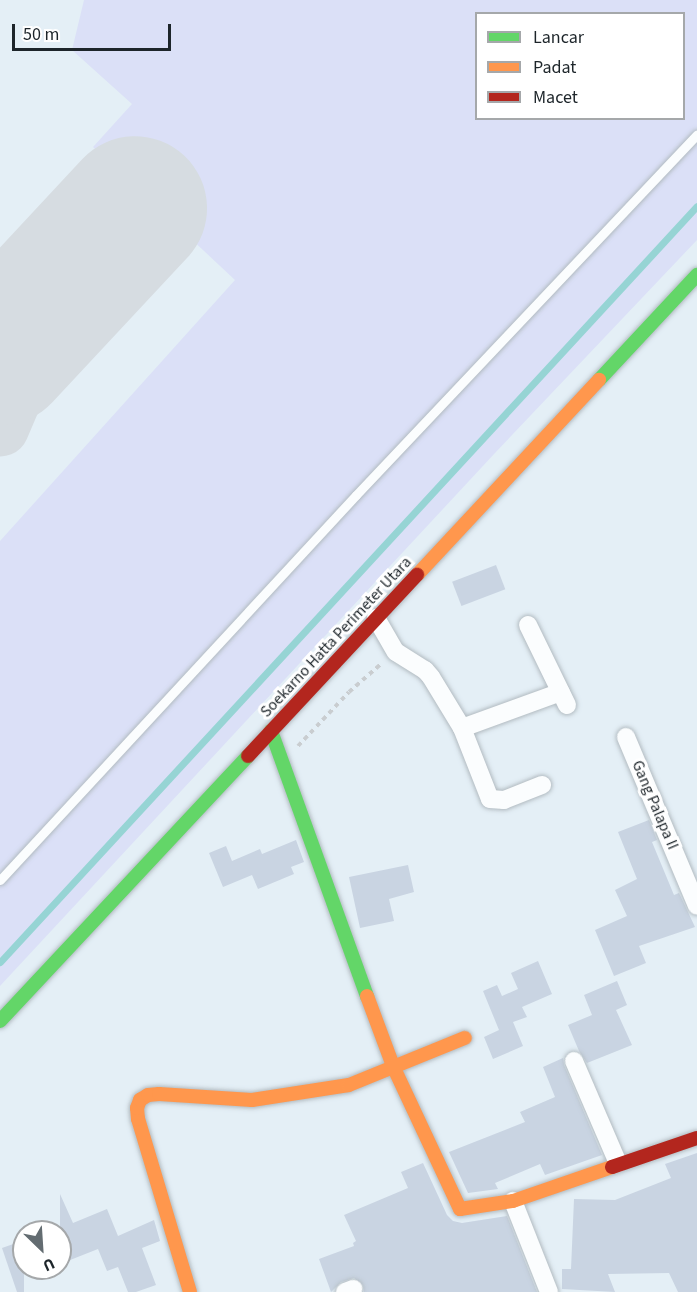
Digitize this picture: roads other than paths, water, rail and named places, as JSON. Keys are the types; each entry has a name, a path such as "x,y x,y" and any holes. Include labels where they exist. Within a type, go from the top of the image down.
{"street":[{"name":"Soekarno Hatta Perimeter Utara","path":"0,1021 697,275"},
{"path":"375,618 396,652 425,670 462,728 490,799 504,800 542,785"},
{"path":"462,728 564,698 528,625"},
{"path":"271,731 393,1066 460,1209 513,1201 618,1163 697,1138"},
{"name":"Gang Palapa II","path":"626,736 689,863 697,906"},
{"path":"190,1292 138,1119 137,1108 140,1100 148,1095 159,1094 252,1100 348,1085 465,1038"},
{"path":"574,1061 618,1163"},
{"path":"513,1201 549,1292"}],"lane":[{"path":"0,880 356,495 697,135"}],"waterway":[{"path":"0,962 697,206"}]}
